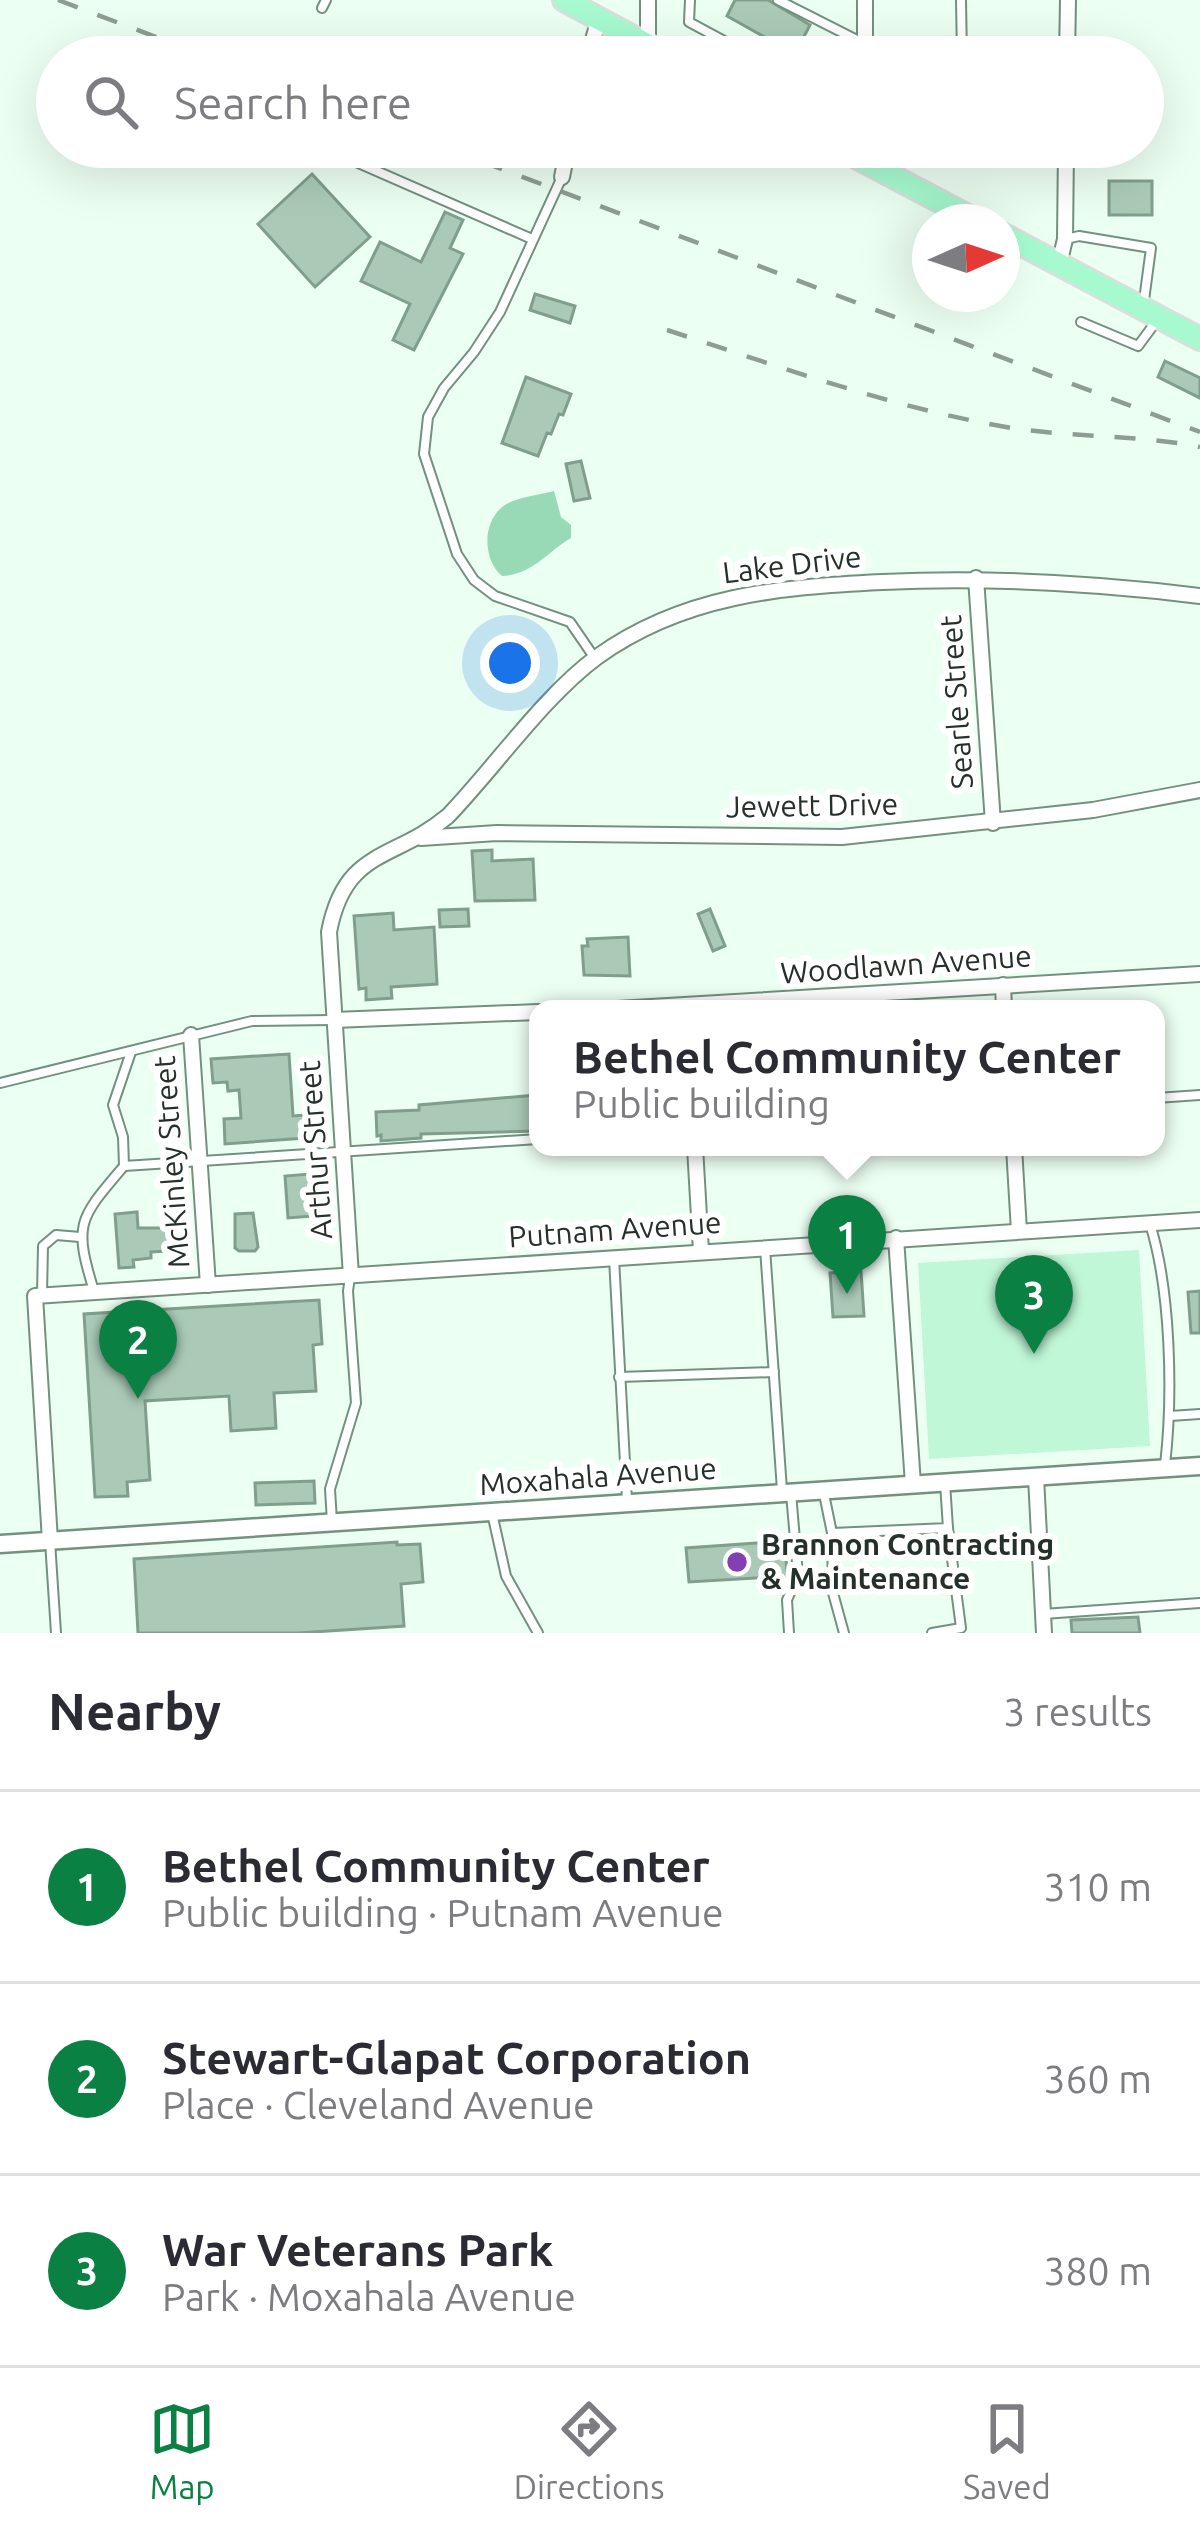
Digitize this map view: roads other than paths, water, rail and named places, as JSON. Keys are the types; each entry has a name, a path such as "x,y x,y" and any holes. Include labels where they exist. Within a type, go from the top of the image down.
{"main road":[{"path":"564,0 630,36"},
{"path":"886,168 948,204"},
{"path":"1020,244 1200,339"}],"street":[{"path":"648,36 649,0"},
{"path":"865,0 865,36"},
{"path":"1067,36 1068,0"},
{"path":"594,36 599,19"},
{"path":"562,177 564,168"},
{"path":"1059,265 1066,239 1066,168"},
{"name":"Lake Drive","path":"334,1020 329,932 333,910 347,883 363,864 421,838 467,796 595,659 644,626 723,598 802,586 976,578 1200,596"},
{"name":"Searle Street","path":"976,578 993,824"},
{"name":"Jewett Drive","path":"421,838 496,833 842,837 993,824 1200,790"},
{"name":"Woodlawn Avenue","path":"798,1000 1200,974"},
{"path":"1003,985 1004,1000"},
{"path":"334,1020 529,1012"},
{"name":"Arthur Street","path":"334,1020 350,1276"},
{"name":"McKinley Street","path":"191,1035 208,1285"},
{"path":"696,1156 701,1251"},
{"path":"1015,1156 1019,1231"},
{"name":"Putnam Avenue","path":"38,1296 1200,1220"},
{"path":"896,1238 913,1484"},
{"path":"38,1296 50,1541"},
{"name":"Moxahala Avenue","path":"0,1544 1200,1466"},
{"path":"1036,1477 1044,1633"}],"lane":[{"path":"689,0 689,22 715,36"},
{"path":"778,0 839,36"},
{"path":"961,0 962,36"},
{"path":"370,168 532,239"},
{"path":"562,177 500,312 444,388 428,418 424,454 457,554 474,580 495,596 570,622 595,659"},
{"path":"1066,239 1079,236 1151,248 1151,314 1138,346 1081,322"},
{"path":"0,1083 252,1021 334,1020"},
{"path":"95,1292 80,1238 85,1216 124,1166 123,1137 113,1106 130,1052"},
{"path":"1165,1097 1200,1095"},
{"path":"124,1166 529,1140"},
{"path":"1149,1223 1160,1255 1170,1416 1165,1468"},
{"path":"38,1296 44,1246 56,1235 80,1238"},
{"path":"765,1247 786,1492 798,1575 787,1600 789,1633"},
{"path":"614,1257 627,1502"},
{"path":"332,1523 330,1489 356,1403 350,1276"},
{"path":"619,1377 774,1372"},
{"path":"1170,1416 1200,1414"},
{"path":"932,1633 961,1628 945,1482"},
{"path":"823,1490 832,1533 833,1593 844,1633"},
{"path":"492,1511 506,1576 538,1633"},
{"path":"832,1533 948,1528"},
{"path":"50,1541 56,1633"},
{"path":"1043,1614 1200,1603"}],"railway":[{"path":"58,0 153,36"},
{"path":"499,168 1200,432"},
{"path":"667,330 963,419 1200,447"}],"place":[{"name":"Bethel Community Center","path":"847,1294"},
{"name":"War Veterans Park","path":"1034,1354"},
{"name":"Stewart-Glapat Corporation","path":"138,1399"},
{"name":"Brannon Contracting & Maintenance","path":"737,1562"}]}
